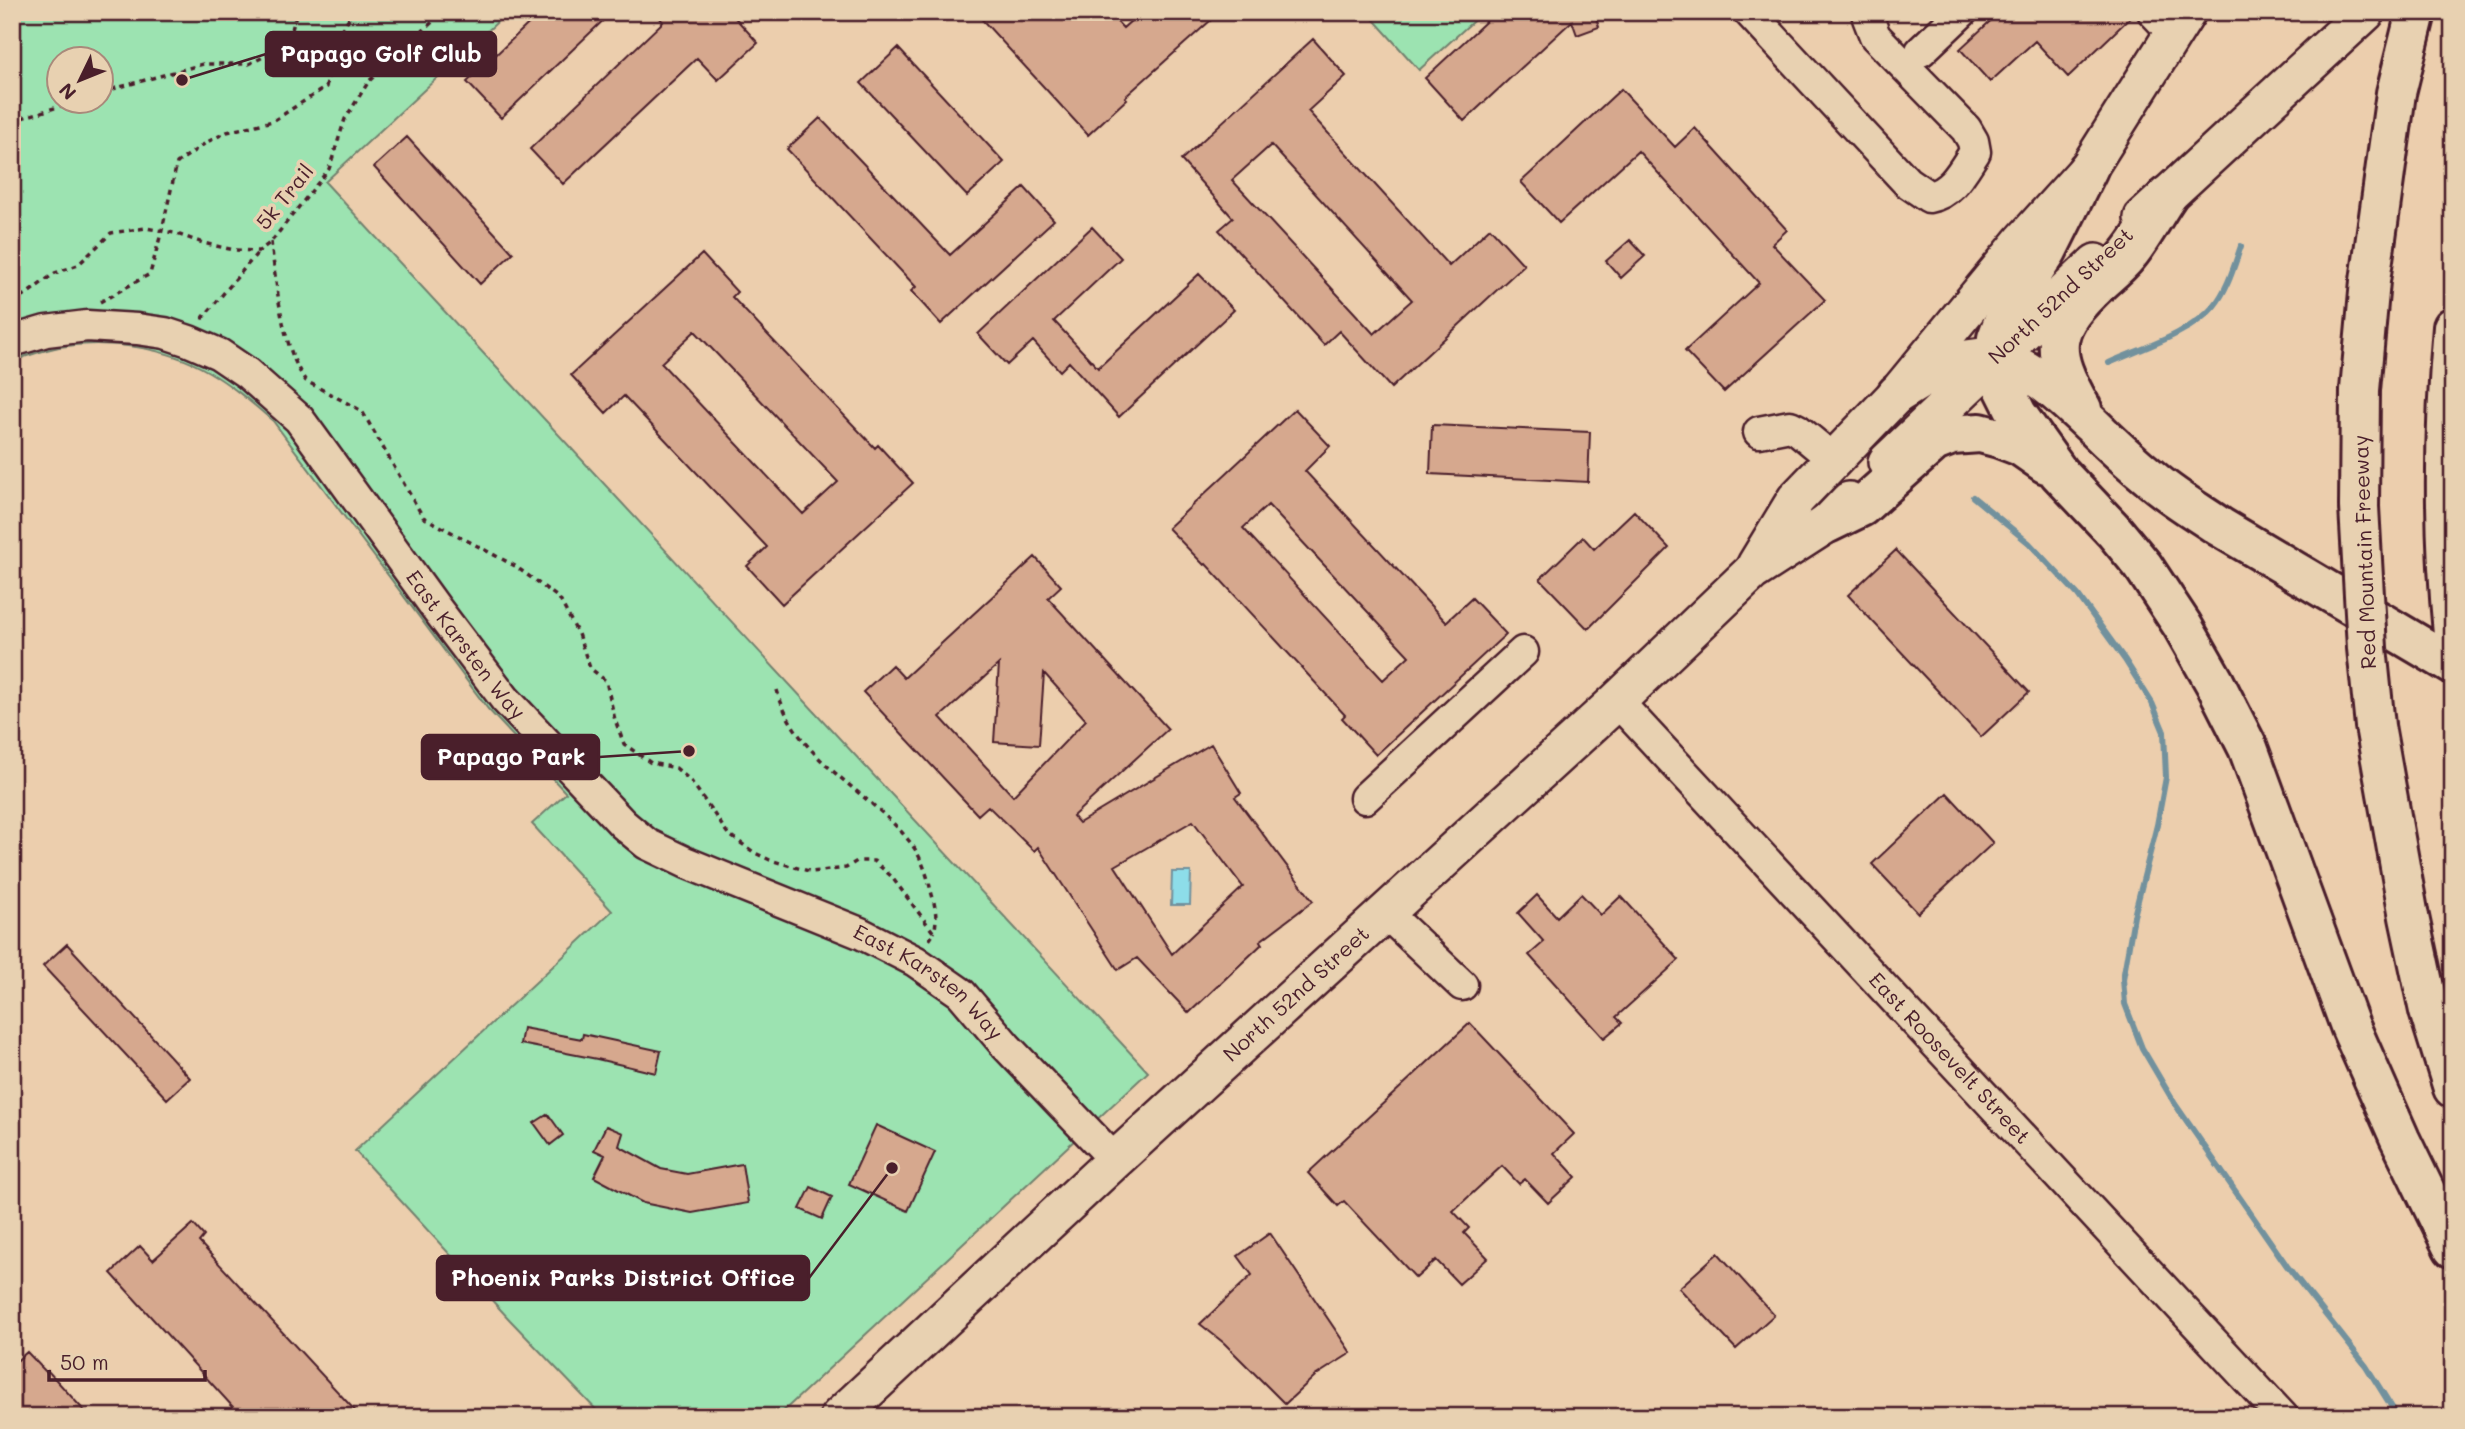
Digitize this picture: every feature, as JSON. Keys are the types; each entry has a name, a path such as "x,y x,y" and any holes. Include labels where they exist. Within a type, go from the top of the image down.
{"highway":[{"name":"Red Mountain Freeway","path":"2416,12 2396,93 2370,281 2360,390 2359,507 2367,648 2375,726 2411,931 2429,1011 2453,1088"},
{"path":"2088,169 2047,251 2006,317 1997,338 1994,359 2001,382 2017,414 2059,474 2107,523 2143,566 2215,682 2248,748 2350,1026 2400,1139 2453,1248"},
{"path":"2092,426 2064,374 2060,359 2061,329 2077,304 2127,256 2167,196"},
{"path":"2453,327 2448,387 2447,576 2453,633"},
{"path":"1897,394 1940,367 1979,358 1994,359 2017,367 2055,389 2156,483 2220,527 2453,665"},
{"path":"1828,523 1861,507 1934,442 1952,435 1980,433 1999,438 2020,446 2059,474"}],"main road":[{"name":"North 52nd Street","path":"839,1417 1115,1160 1617,701 1752,572 1828,523 1914,435 1994,359 2366,12"},
{"name":"North 52nd Street","path":"1752,572 1796,499 1897,394 2022,242 2088,169 2171,19"}],"street":[{"path":"1749,12 1907,182 1929,197 1936,196 1951,187 1975,152 1973,141 1966,129 1875,36 1868,18 1871,12"},
{"path":"1921,51 1962,12"},
{"name":"East Karsten Way","path":"12,341 46,331 96,326 137,329 186,340 219,354 247,373 299,419 505,699 623,824 648,844 687,863 860,933 915,961 961,993 1006,1046 1115,1160"},
{"path":"1759,432 1790,426 1833,459"},
{"path":"1364,798 1523,652"},
{"name":"East Roosevelt Street","path":"1617,701 2283,1417"},
{"path":"1386,913 1462,985"}],"path":[{"path":"116,88 203,64 249,64 288,45 295,18 292,12"},
{"path":"93,306 150,274 177,163 227,132 272,121 326,88 337,36 353,12"},
{"name":"5k Trail","path":"12,301 55,274 78,265 111,233 146,228 234,250 259,251 271,242 329,169 345,120 369,81 443,12"},
{"path":"12,121 46,111"},
{"path":"271,242 281,317 300,373 306,381 362,411 423,517 515,566 559,598 578,634 590,668 606,681 624,744 651,763 676,768 691,780 728,834 762,856 812,872 846,868 857,861 874,861 891,876 934,933"},
{"path":"186,340 259,251"},
{"path":"777,690 794,727 818,757 841,781 894,826 917,853 927,874 936,923 934,933 915,961"}],"green space":[{"path":"12,12 508,12 325,182 1148,1072 777,1417 603,1417 355,1151 612,911 532,824 566,793 488,709 273,421 218,377 175,356 116,345 53,348 12,361"},
{"path":"1367,12 1479,12 1481,14 1419,70"}],"water":[{"path":"1172,872 1191,872 1190,905 1171,905"}],"building":[{"path":"541,12 612,12 501,118 467,82"},
{"path":"655,12 730,12 758,43 718,80 697,58 563,184 530,149 663,22"},
{"path":"975,12 1108,12 1123,28 1141,12 1220,12 1125,97 1127,99 1088,135"},
{"path":"1496,12 1594,12 1599,27 1577,35 1572,21 1464,121 1425,78"},
{"path":"2000,12 2136,12 2068,77 2035,41 1990,82 1960,49"},
{"path":"1313,39 1346,76 1308,111 1449,266 1490,228 1524,265 1391,388 1339,331 1324,345 1219,230 1233,218 1181,160","holes":["1271,145 1412,300 1374,334 1232,180"]},
{"path":"898,48 1004,162 967,196 861,83"},
{"path":"1621,89 1675,147 1695,128 1787,230 1772,244 1825,300 1724,392 1685,351 1759,283 1638,151 1559,223 1521,182"},
{"path":"820,118 950,255 1024,187 1054,220 941,324 911,291 916,287 787,149"},
{"path":"407,137 513,253 480,284 374,167"},
{"path":"1092,227 1121,258 1054,321 1098,368 1199,274 1234,310 1119,417 1069,362 1060,371 1033,341 1007,365 978,334"},
{"path":"1630,240 1645,256 1621,278 1606,261"},
{"path":"702,254 737,292 732,297 875,448 878,445 913,483 782,604 747,566 767,547 624,396 606,413 571,375","holes":["695,331 838,482 803,514 661,363"]},
{"path":"1295,409 1330,446 1305,471 1446,622 1472,598 1506,634 1376,755 1342,718 1345,715 1206,564 1204,565 1168,528","holes":["1268,505 1409,656 1383,680 1243,528"]},
{"path":"1432,425 1590,432 1588,482 1430,474"},
{"path":"1634,511 1669,548 1588,629 1540,579 1583,537 1594,549"},
{"path":"1896,550 2029,692 1981,737 1848,595"},
{"path":"1035,557 1061,586 1048,598 1168,729 1073,816 1079,823 1211,744 1241,793 1235,797 1313,901 1260,941 1262,944 1189,1013 1137,958 1118,970 1038,847 1034,851 988,806 978,815 863,692 892,665 904,678","holes":["999,664 994,742 1039,745 1044,673 1086,720 1013,796 940,717","1193,821 1243,887 1172,954 1115,866"]},
{"path":"1947,793 1993,843 1918,913 1872,864"},
{"path":"1581,894 1601,915 1621,896 1679,960 1616,1017 1622,1023 1604,1038 1529,955 1544,942 1518,913 1537,895 1557,917"},
{"path":"67,944 190,1078 167,1099 43,966"},
{"path":"1470,1023 1574,1134 1554,1153 1576,1177 1548,1203 1525,1179 1519,1184 1502,1166 1453,1211 1469,1228 1464,1233 1488,1258 1459,1284 1436,1260 1416,1278 1344,1201 1338,1206 1308,1173"},
{"path":"523,1028 582,1039 583,1034 661,1051 656,1073 520,1044"},
{"path":"548,1114 563,1135 550,1145 534,1123"},
{"path":"876,1125 935,1152 908,1211 849,1184"},
{"path":"606,1126 623,1133 619,1146 661,1169 687,1174 742,1164 748,1203 692,1213 643,1203 594,1177 605,1155 594,1150"},
{"path":"811,1187 832,1197 822,1219 800,1209"},
{"path":"193,1224 204,1236 199,1242 361,1417 242,1417 111,1273 140,1246 153,1260"},
{"path":"1270,1233 1351,1353 1315,1376 1285,1404 1224,1343 1200,1324 1252,1275 1238,1256"},
{"path":"1718,1253 1774,1315 1736,1349 1679,1288"},
{"path":"27,1352 90,1417 12,1417 12,1365"}],"waterway":[{"path":"2109,363 2165,339 2204,316 2223,292 2241,246"},
{"path":"1973,497 2029,543 2078,595 2152,703 2164,732 2166,777 2134,916 2123,979 2125,1004 2142,1048 2175,1104 2287,1266 2366,1366 2398,1417"}],"place":[{"name":"Papago Golf Club","path":"182,80"},
{"name":"Papago Park","path":"689,751"},
{"name":"Phoenix Parks District Office","path":"892,1168"}]}
